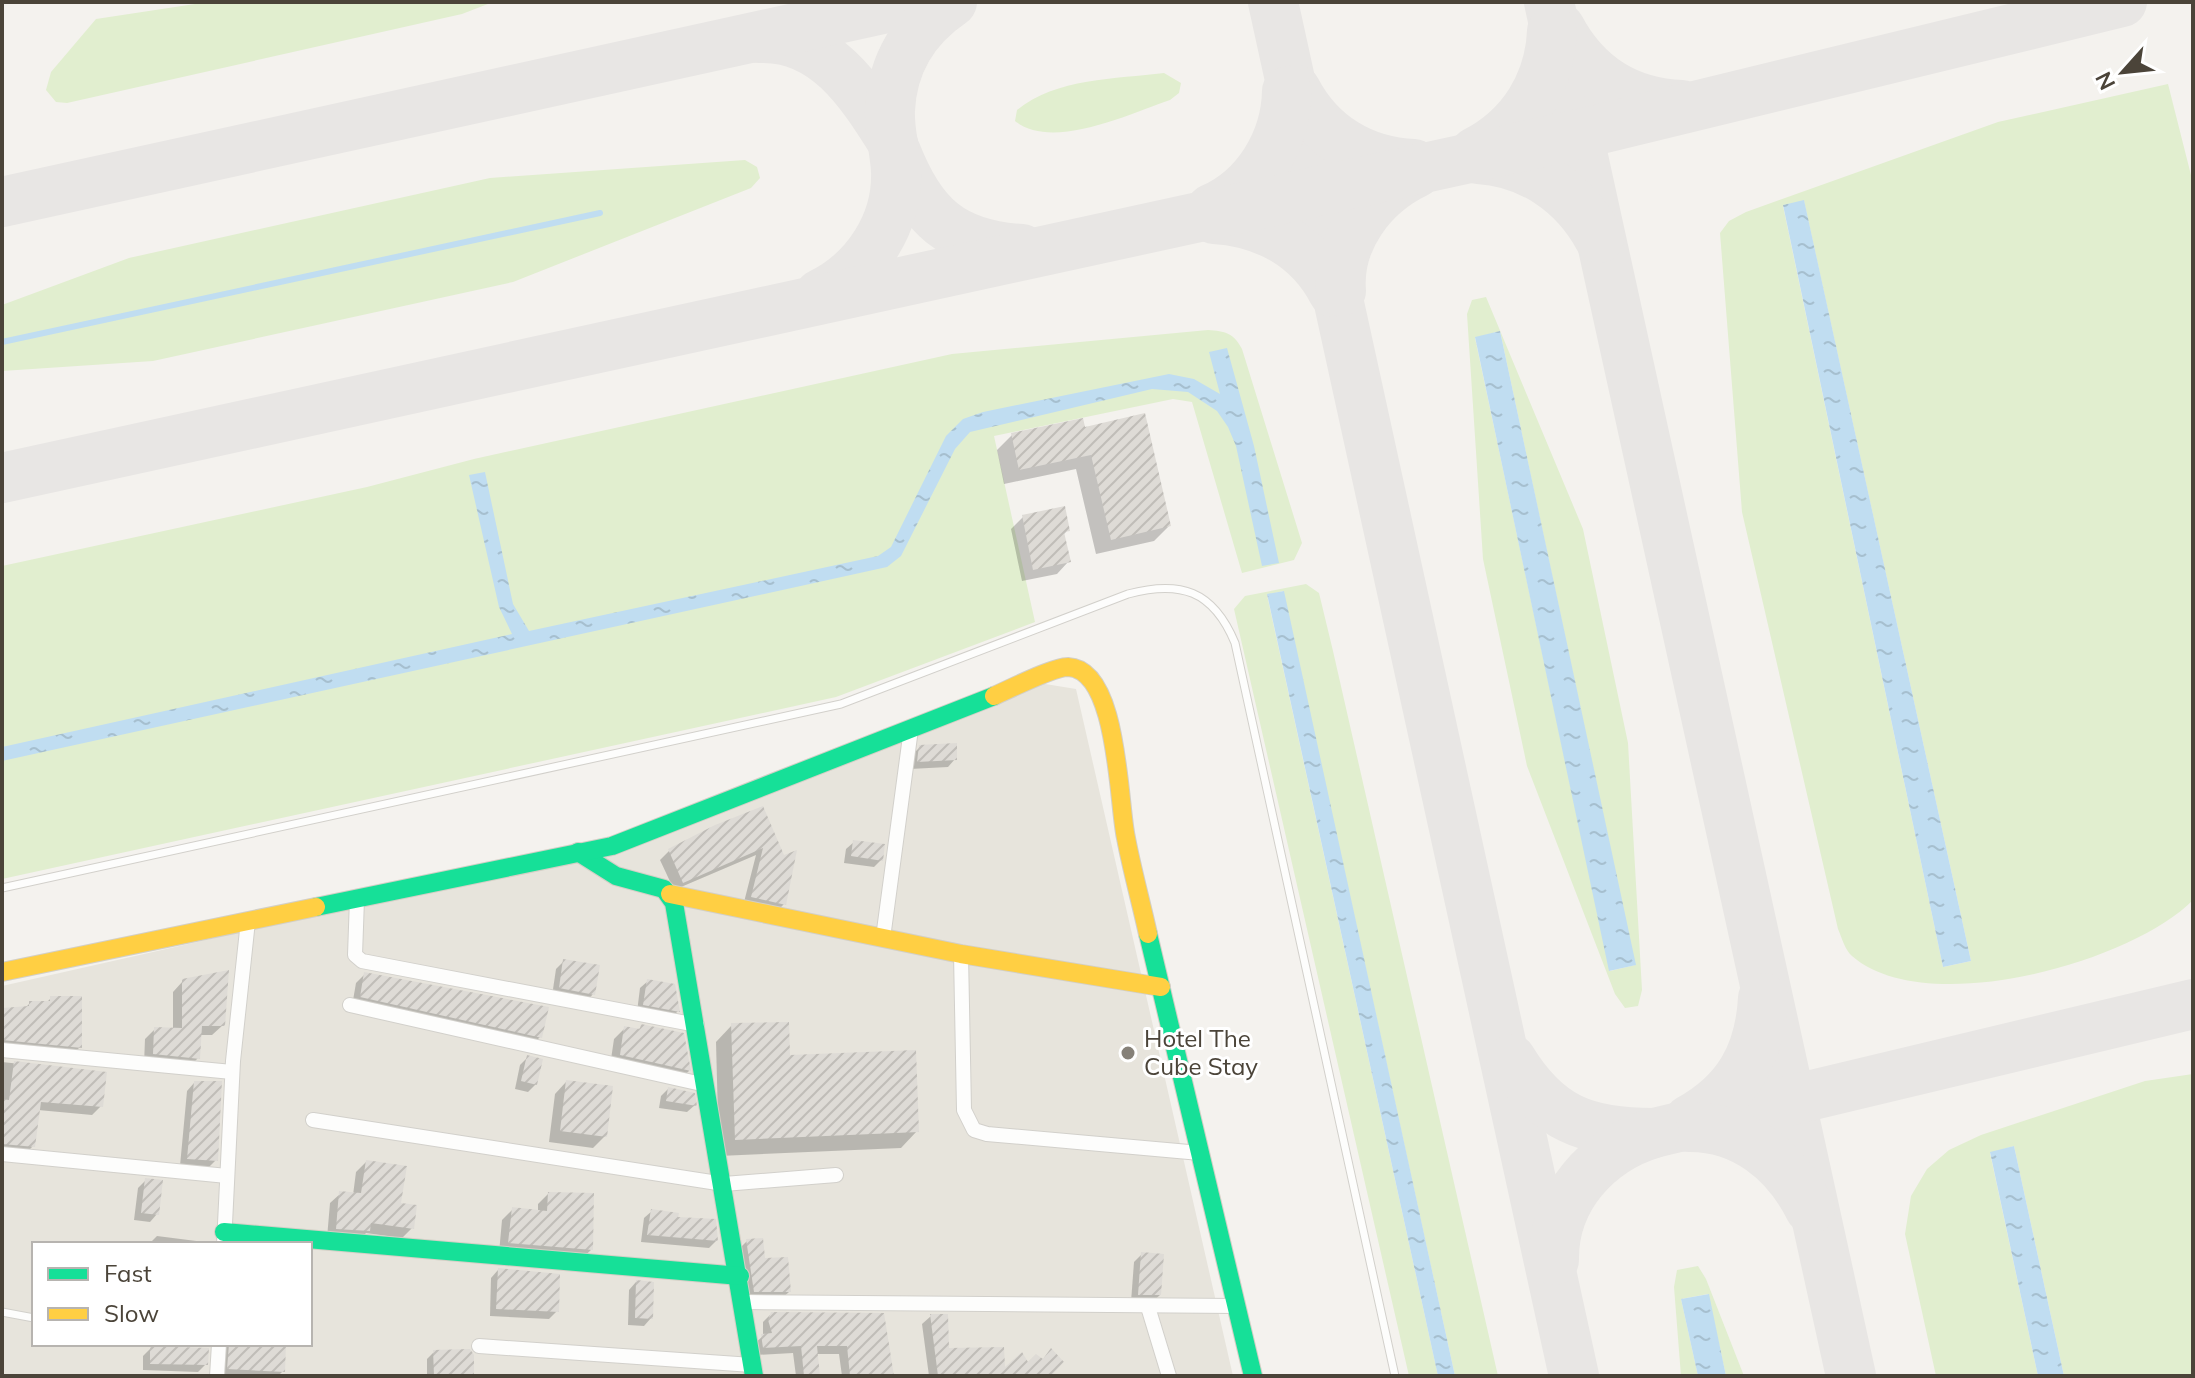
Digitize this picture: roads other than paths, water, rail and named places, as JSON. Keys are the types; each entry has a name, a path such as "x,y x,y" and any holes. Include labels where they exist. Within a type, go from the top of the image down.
{"street":[{"path":"2,972 612,846 1067,667 1085,673 1097,689 1114,738 1125,836 1253,1376"},
{"path":"883,938 911,729"},
{"path":"578,852 616,876 654,884 670,894 961,954 1161,987"},
{"path":"479,1346 753,1370 697,1025 670,894"},
{"path":"357,899 355,955 362,961 697,1025"},
{"path":"248,921 232,1072 224,1238 278,1242"},
{"path":"961,954 964,1110 974,1130 987,1134 1200,1153"},
{"path":"350,1005 706,1085"},
{"path":"2,1050 232,1072"},
{"path":"313,1120 628,1172 724,1184 836,1175"},
{"path":"2,1154 227,1176"},
{"path":"312,1244 740,1276"},
{"path":"744,1302 961,1301 1148,1307 1236,1306"},
{"path":"1148,1307 1169,1376"},
{"path":"217,1376 219,1346"}],"lane":[{"path":"2,888 841,704 1128,594 1149,589 1186,589 1203,598 1216,611 1235,643 1395,1376"},
{"path":"2,1312 32,1318"}],"water":[{"path":"1804,200 1971,961 1943,967 1783,205"},
{"path":"1500,331 1636,965 1609,971 1475,337"},
{"path":"1227,348 1254,446 1279,563 1262,566 1236,446 1217,411 1188,392 1152,389 970,432 955,449 901,556 887,567 2,761 2,747 512,634 499,607 469,475 485,472 513,604 529,631 878,556 891,547 946,436 963,419 983,412 1169,374 1194,379 1220,394 1209,352"},
{"path":"1284,591 1455,1376 1438,1376 1267,594"},
{"path":"2014,1146 2064,1376 2038,1376 1990,1152"},
{"path":"1709,1294 1726,1376 1698,1376 1681,1299"}],"waterway":[{"path":"2,342 600,213"}],"place":[{"name":"Hotel The Cube Stay","path":"1128,1053"}]}
